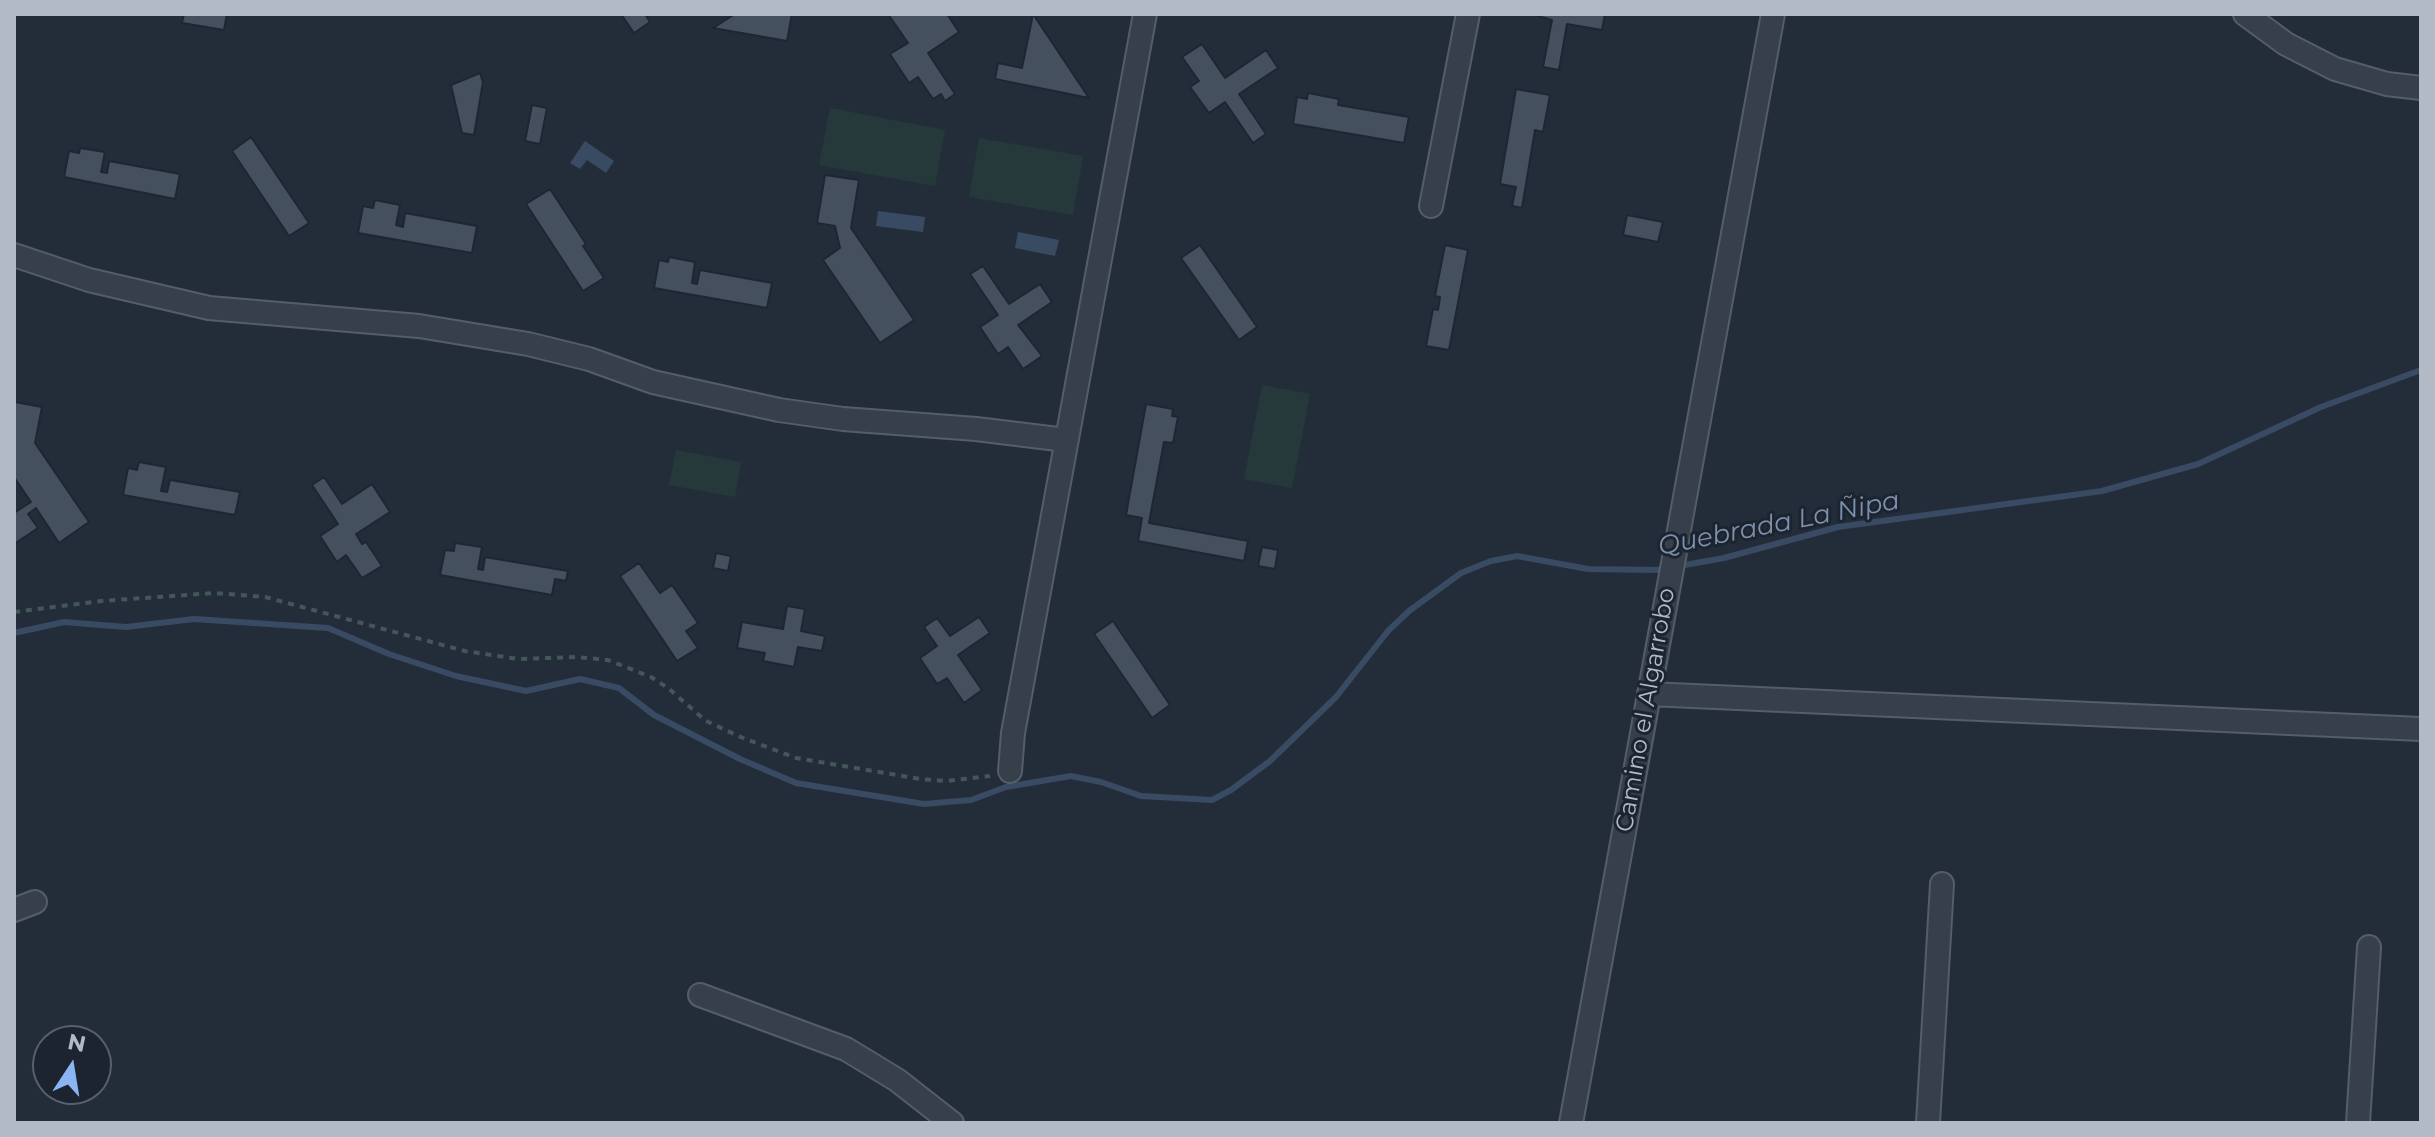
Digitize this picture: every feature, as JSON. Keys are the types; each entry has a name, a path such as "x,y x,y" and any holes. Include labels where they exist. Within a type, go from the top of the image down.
{"street":[{"path":"1010,771 1013,733 1145,14"},
{"path":"1431,206 1468,14"},
{"name":"Camino el Algarrobo","path":"1571,1123 1773,14"},
{"path":"2245,14 2286,44 2335,69 2387,84 2421,88"},
{"path":"14,255 89,280 209,308 419,326 528,344 589,359 653,382 779,410 1066,440"},
{"path":"1649,694 2421,729"},
{"path":"1928,1123 1942,884"},
{"path":"2358,1123 2369,947"},
{"path":"700,995 846,1049 897,1080 952,1123"}],"path":[{"path":"14,612 101,601 215,593 265,597 465,651 518,659 591,657 608,660 651,677 706,721 796,758 920,779 984,778 1010,771"}],"green space":[{"path":"830,108 945,130 935,186 819,165"},
{"path":"979,138 1083,156 1073,215 969,197"},
{"path":"1262,385 1310,394 1292,488 1244,479"},
{"path":"676,450 741,462 735,497 669,485"}],"water":[{"path":"585,141 614,161 606,173 587,160 580,169 570,163"},
{"path":"878,211 925,217 923,232 876,226"},
{"path":"1018,232 1059,240 1055,256 1015,248"}],"building":[{"path":"184,14 227,14 224,30 182,23"},
{"path":"621,14 645,14 650,22 634,33"},
{"path":"735,14 792,14 787,41 713,28"},
{"path":"888,14 947,14 959,32 928,53 955,94 945,101 941,94 933,99 918,77 909,83 890,54 908,43"},
{"path":"1033,14 1089,98 995,79 998,63 1022,68"},
{"path":"1531,14 1605,14 1602,30 1567,24 1559,70 1543,67 1552,20"},
{"path":"1202,44 1225,78 1266,50 1278,68 1239,94 1266,134 1253,143 1225,102 1209,113 1190,87 1199,81 1182,57"},
{"path":"480,73 483,82 474,135 462,133 451,85"},
{"path":"1516,89 1550,95 1543,132 1535,130 1522,208 1512,206 1516,187 1500,184"},
{"path":"1308,93 1339,99 1338,105 1409,117 1404,143 1293,124 1297,97 1307,99"},
{"path":"532,105 547,108 540,144 525,141"},
{"path":"251,137 309,223 289,236 232,151"},
{"path":"80,148 105,152 101,172 107,173 109,161 180,174 175,199 64,177 69,151 79,153"},
{"path":"825,175 859,180 851,228 914,320 880,343 823,260 840,248 835,226 817,223"},
{"path":"550,189 604,278 583,291 526,204"},
{"path":"375,200 400,205 396,225 403,227 405,213 477,226 472,253 358,233 363,206 373,208"},
{"path":"1627,215 1663,222 1658,242 1623,235"},
{"path":"1200,245 1257,327 1239,340 1181,258"},
{"path":"1445,245 1468,250 1449,350 1426,346 1433,309 1438,310 1440,297 1435,296"},
{"path":"669,257 695,262 692,283 697,284 700,270 772,283 767,308 654,288 659,260 668,262"},
{"path":"983,266 1009,304 1040,284 1052,302 1018,325 1042,356 1023,369 1008,347 998,354 980,327 998,315 970,274"},
{"path":"15,402 42,407 35,443 89,522 59,543 36,508 28,514 38,528 14,544 14,513 31,502 14,477"},
{"path":"1146,404 1173,409 1172,416 1178,417 1173,443 1164,442 1149,523 1248,541 1244,561 1138,541 1142,518 1126,515"},
{"path":"139,462 166,467 161,491 167,492 170,480 240,492 235,515 123,495 128,468 137,470"},
{"path":"324,477 342,504 372,484 390,512 356,534 362,544 366,542 382,566 362,578 346,555 337,562 320,536 338,524 312,485"},
{"path":"455,543 482,547 478,569 483,570 485,557 568,571 566,581 555,579 552,595 440,575 445,550 454,551"},
{"path":"1262,547 1278,550 1275,569 1258,566"},
{"path":"716,553 731,556 728,571 713,568"},
{"path":"639,563 660,593 672,585 698,623 686,631 698,648 677,661 620,576"},
{"path":"787,606 805,609 801,631 825,636 822,651 798,647 794,667 763,661 765,653 737,648 742,622 783,629"},
{"path":"979,617 990,633 958,655 982,690 964,703 947,678 937,684 920,658 937,646 924,627 937,618 950,636"},
{"path":"1113,621 1170,705 1152,718 1094,634"}],"waterway":[{"name":"Quebrada La Ñipa","path":"1679,566 1724,558 1838,527 2102,491 2198,464 2321,407 2421,370"},
{"name":"Quebrada La Ñipa","path":"14,633 64,622 126,627 194,619 328,628 389,654 456,676 526,691 580,679 619,688 654,715 740,759 796,783 924,804 971,800 1006,787 1071,776 1101,782 1141,796 1212,800 1270,761 1336,697 1388,631 1409,611 1461,573 1491,561 1517,556 1588,569 1668,568"}]}
